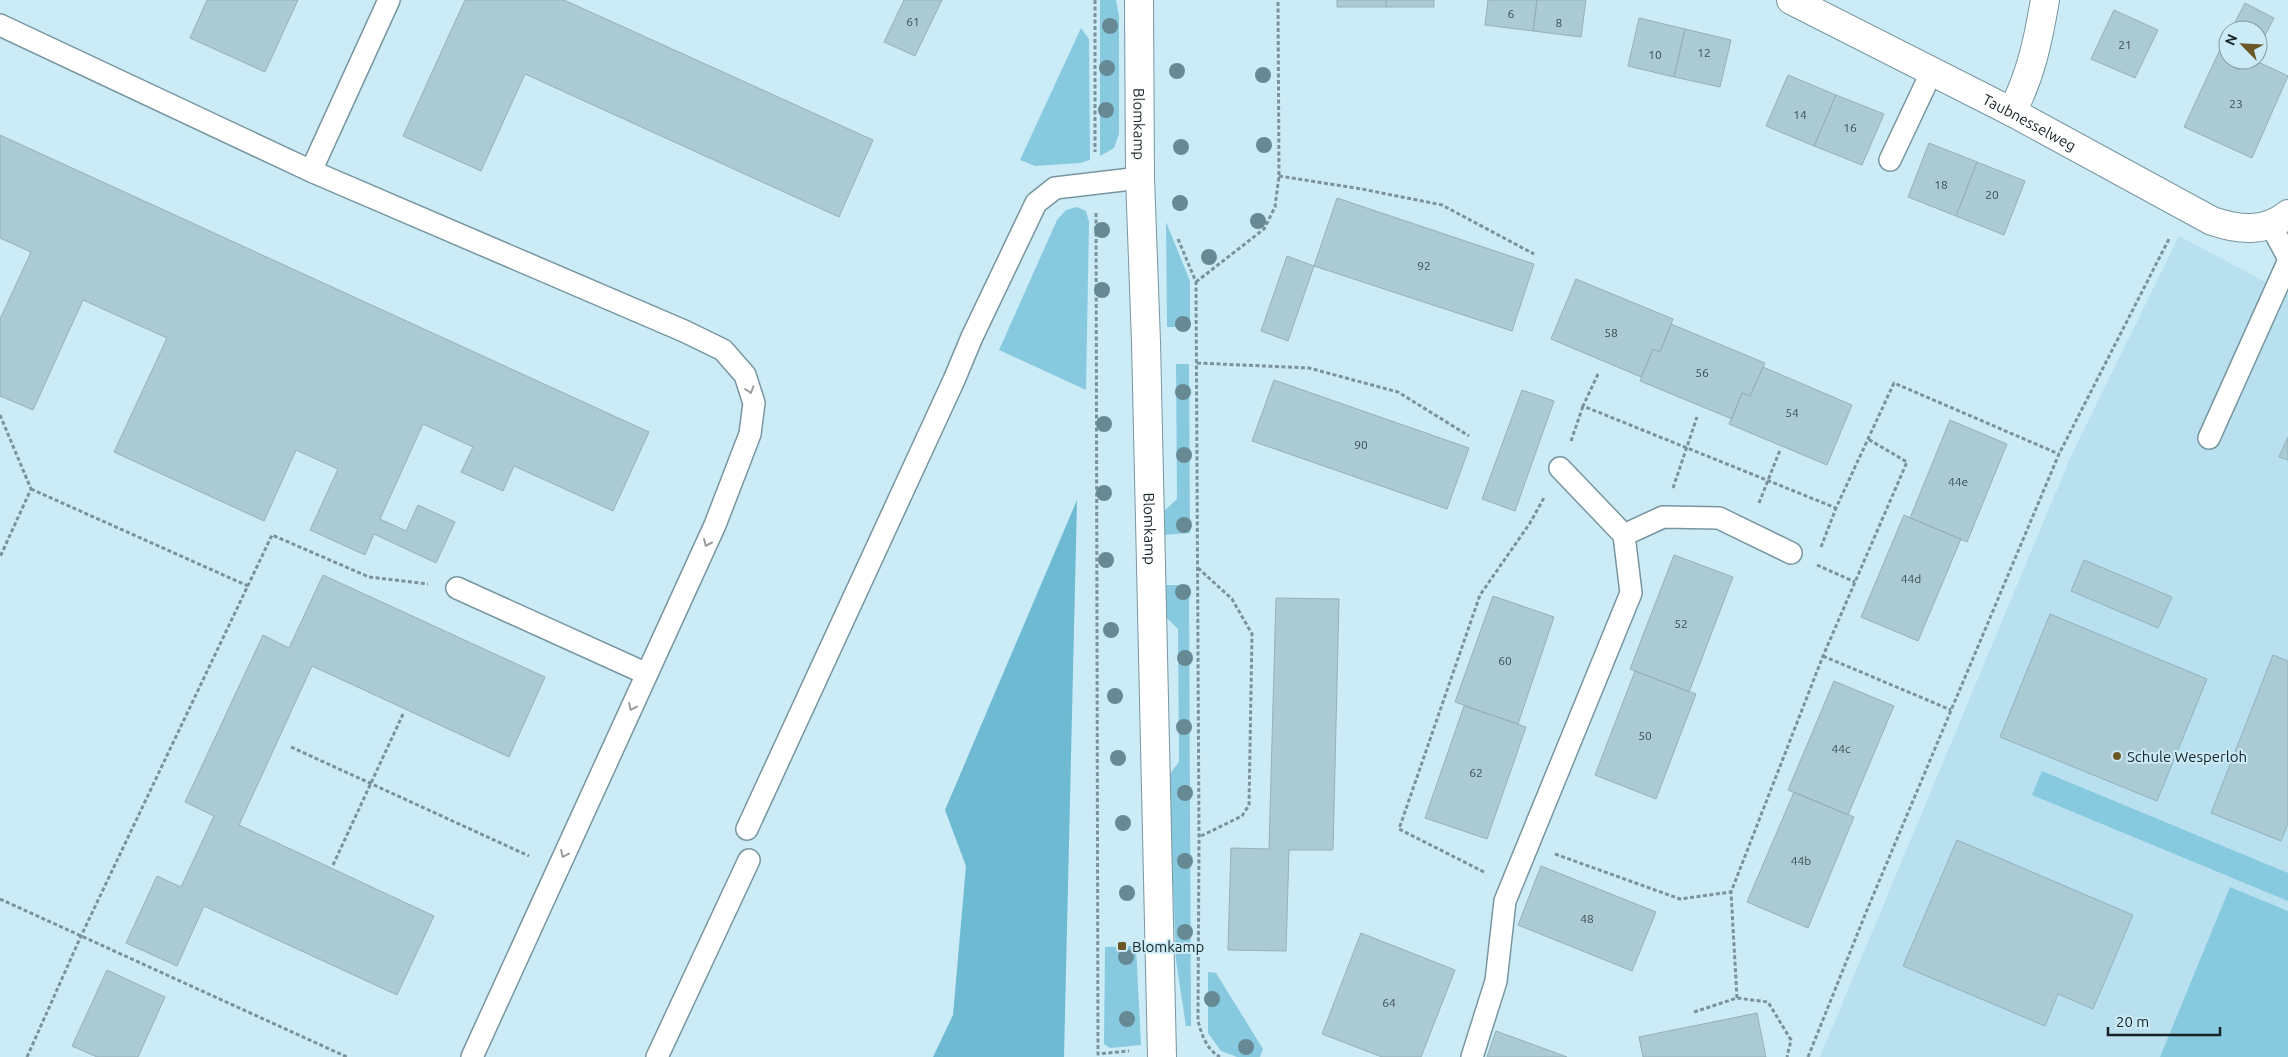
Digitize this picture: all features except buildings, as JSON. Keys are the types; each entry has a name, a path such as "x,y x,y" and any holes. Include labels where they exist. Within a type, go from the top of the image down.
{"street":[{"name":"Blomkamp","path":"1139,0 1140,178 1147,352 1162,1057"},
{"name":"Taubnesselweg","path":"1791,0 2012,112 2212,221 2231,228 2250,229 2279,219"},
{"path":"2012,112 2022,92 2037,49 2045,0"}],"lane":[{"path":"311,170 389,0"},
{"path":"0,25 311,170 723,350 745,375 754,403 750,434 715,525 472,1057"},
{"path":"1890,160 1932,71"},
{"path":"747,828 954,380 972,337 1036,203 1055,188 1140,178"},
{"path":"2279,219 2288,257"},
{"path":"2209,438 2288,262"},
{"path":"1472,1057 1496,981 1505,901 1631,593 1624,535 1560,468"},
{"path":"1624,535 1662,517 1719,518 1791,553"},
{"path":"457,588 647,674"},
{"path":"657,1057 749,860"}],"path":[{"path":"1095,0 1098,1054 1133,1050"},
{"path":"1220,1057 1215,1054 1203,1039 1198,1021 1196,282 1264,229 1275,207 1279,176 1278,0"},
{"path":"1279,176 1362,189 1442,205 1534,254"},
{"path":"1808,1057 1950,710 2060,454 2172,233"},
{"path":"1197,363 1309,368 1398,392 1469,436"},
{"path":"1512,884 1445,854 1398,829 1480,595 1530,523 1560,468 1583,406 1598,374"},
{"path":"1814,564 1836,508 1894,383 2060,454"},
{"path":"1583,406 1836,508"},
{"path":"0,415 31,489 248,586"},
{"path":"1662,517 1697,417"},
{"path":"1737,998 1732,892 1823,656 1907,462 1868,439"},
{"path":"1747,532 1780,450"},
{"path":"0,557 31,489"},
{"path":"27,1057 81,936 272,535 369,577 457,588"},
{"path":"1791,553 1855,582"},
{"path":"1198,568 1232,599 1252,634 1249,805 1242,816 1199,837"},
{"path":"1823,656 1950,710"},
{"path":"333,865 402,714"},
{"path":"291,747 558,869"},
{"path":"1528,844 1680,899 1732,892"},
{"path":"0,899 347,1057"},
{"path":"1694,1012 1737,998 1768,1002 1790,1040 1787,1057"},
{"path":"1198,1042 1203,1039"}],"shaded area":[{"path":"1100,0 1116,0 1119,16 1119,134 1114,148 1100,156"},
{"path":"1081,28 1089,39 1090,160 1080,163 1035,166 1020,160"},
{"path":"1077,207 1086,211 1089,222 1086,390 999,350 1057,220 1066,210"},
{"path":"1166,222 1190,281 1190,327 1167,327"},
{"name":"Schule Wesperloh","path":"2179,236 2288,294 2288,1057 1820,1057 2071,456"},
{"path":"1176,364 1189,364 1190,533 1162,535 1162,513 1177,499"},
{"path":"1077,500 1064,1057 933,1057 953,1015 966,866 945,810"},
{"path":"1163,585 1189,585 1191,1026 1186,1026 1176,961 1169,775 1179,762 1178,629 1163,614"},
{"path":"2042,771 2288,873 2288,901 2032,795"},
{"path":"2230,887 2288,911 2288,1057 2160,1057"},
{"path":"1136,946 1141,1045 1110,1048 1104,1044 1105,947"},
{"path":"1208,972 1216,973 1263,1049 1260,1057 1237,1057 1221,1051 1208,1033"}],"place":[{"name":"Schule Wesperloh","path":"2117,756"},
{"name":"Blomkamp","path":"1122,946"}]}
